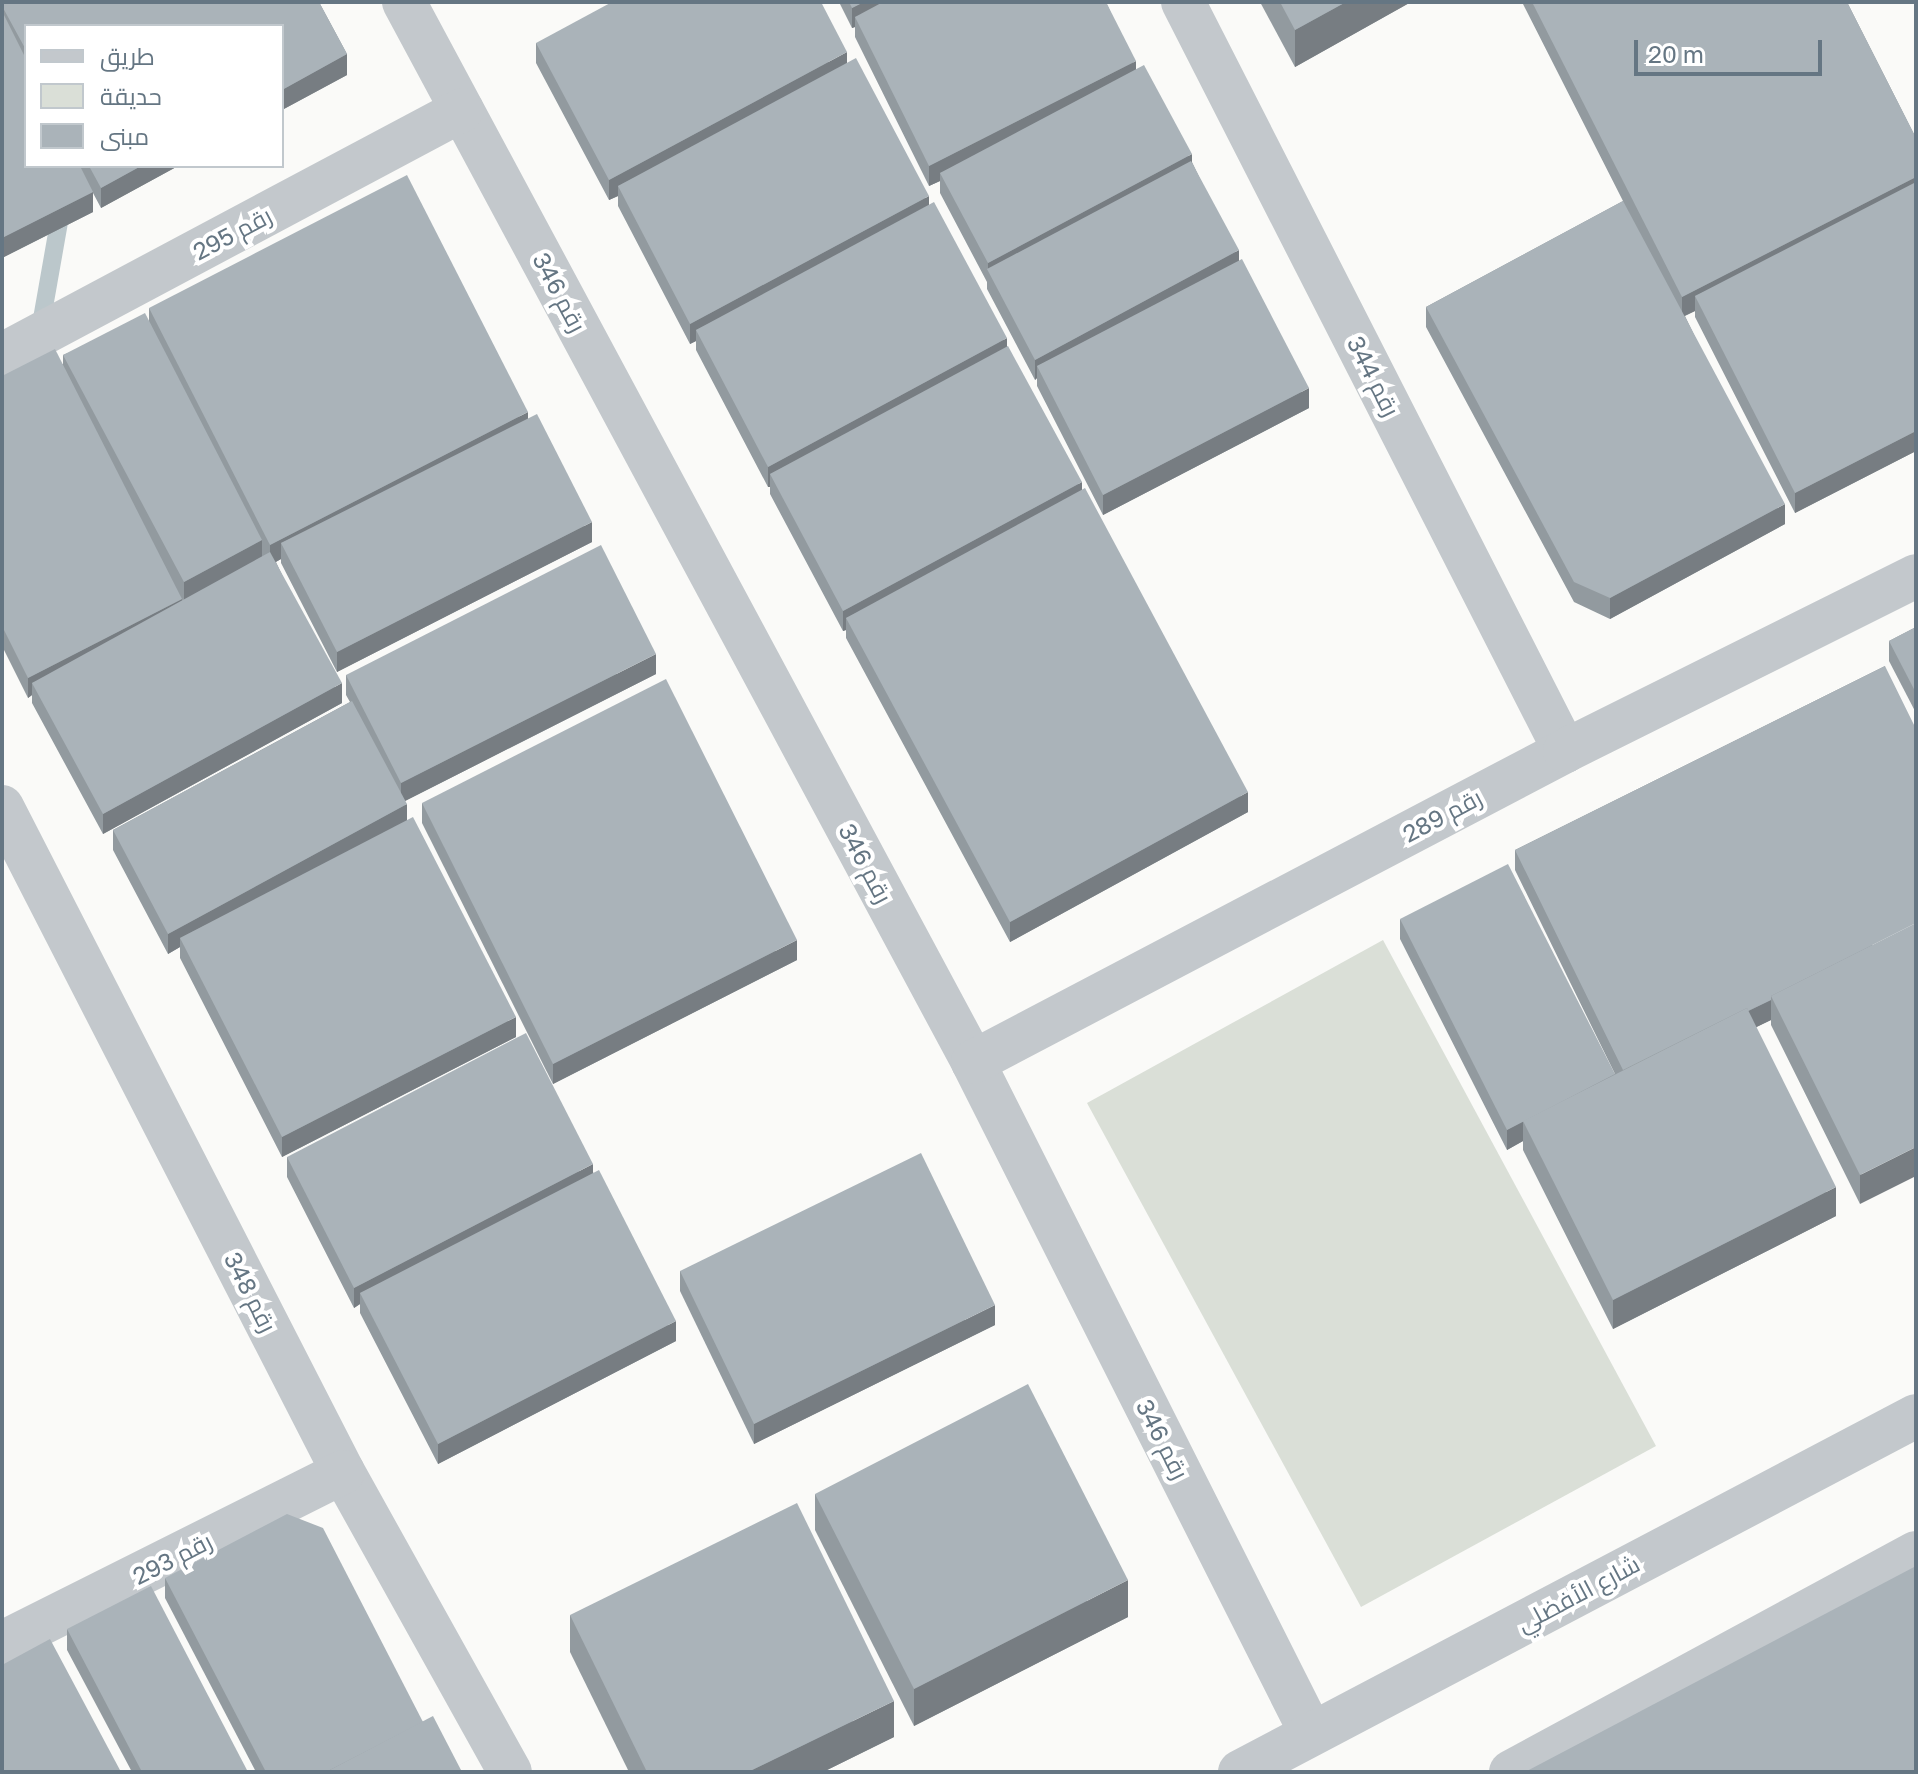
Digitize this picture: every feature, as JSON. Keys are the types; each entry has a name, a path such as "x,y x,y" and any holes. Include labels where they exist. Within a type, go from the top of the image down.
{"street":[{"name":"رقم 346","path":"404,2 973,1062 1311,1733"},
{"name":"رقم 344","path":"1183,2 1565,751"},
{"name":"رقم 295","path":"2,355 462,110"},
{"name":"رقم 289","path":"973,1062 1565,751 1916,576"},
{"name":"رقم 348","path":"2,807 343,1472 510,1772"},
{"name":"شارع الأفضلي","path":"1240,1772 1916,1416"},
{"name":"رقم 293","path":"2,1643 343,1472"},
{"path":"1511,1772 1916,1553"}],"green space":[{"path":"1383,940 1656,1446 1361,1607 1087,1103"}],"building":[{"path":"2,2 319,2 347,54 284,89 284,24 24,24 24,46"},
{"path":"612,2 821,2 847,52 609,180 536,43"},
{"path":"849,2 864,2 852,8"},
{"path":"883,2 1106,2 1136,61 929,166 855,17"},
{"path":"1280,2 1346,2 1295,30"},
{"path":"1532,2 1847,2 1916,138 1916,177 1682,297"},
{"path":"2,11 24,55 24,168 81,168 93,192 2,238"},
{"path":"856,58 929,196 690,324 618,186"},
{"path":"1144,65 1192,154 988,263 940,173"},
{"path":"1191,161 1239,250 1035,360 987,269"},
{"path":"90,168 137,168 101,188"},
{"path":"407,175 528,412 270,545 149,308"},
{"path":"1916,182 1916,431 1795,493 1695,296"},
{"path":"1623,201 1785,504 1610,598 1574,582 1426,307"},
{"path":"934,202 1007,338 768,467 696,330"},
{"path":"1242,259 1309,388 1103,495 1037,366"},
{"path":"145,313 262,540 184,582 63,355"},
{"path":"1008,346 1082,482 843,611 770,474"},
{"path":"55,349 182,599 28,678 2,626 2,376"},
{"path":"537,414 592,522 337,652 281,543"},
{"path":"1085,488 1248,792 1010,922 846,618"},
{"path":"601,545 656,654 401,783 346,675"},
{"path":"270,552 342,683 103,814 32,683"},
{"path":"1916,627 1916,693 1889,641"},
{"path":"1885,666 1916,729 1916,923 1771,996 1771,1000 1748,1011 1747,1008 1623,1070 1515,850"},
{"path":"666,679 797,940 553,1064 422,803"},
{"path":"352,701 407,804 168,934 113,830"},
{"path":"413,817 516,1017 282,1137 180,938"},
{"path":"1508,864 1615,1074 1507,1130 1400,919"},
{"path":"1916,923 1916,1147 1860,1175 1771,996"},
{"path":"1747,1008 1836,1187 1613,1300 1523,1121"},
{"path":"526,1033 593,1164 354,1288 287,1157"},
{"path":"921,1153 995,1305 754,1424 680,1271"},
{"path":"599,1170 676,1321 438,1444 360,1293"},
{"path":"1028,1384 1128,1580 914,1689 815,1494"},
{"path":"797,1503 894,1701 748,1772 647,1772 570,1615"},
{"path":"287,1514 323,1528 423,1722 326,1772 266,1772 165,1578"},
{"path":"1916,1566 1916,1772 1525,1772"},
{"path":"151,1586 248,1772 142,1772 67,1629"},
{"path":"50,1639 121,1772 2,1772 2,1665"},
{"path":"433,1716 462,1772 326,1772"}],"waterway":[{"path":"40,330 69,168"}]}
